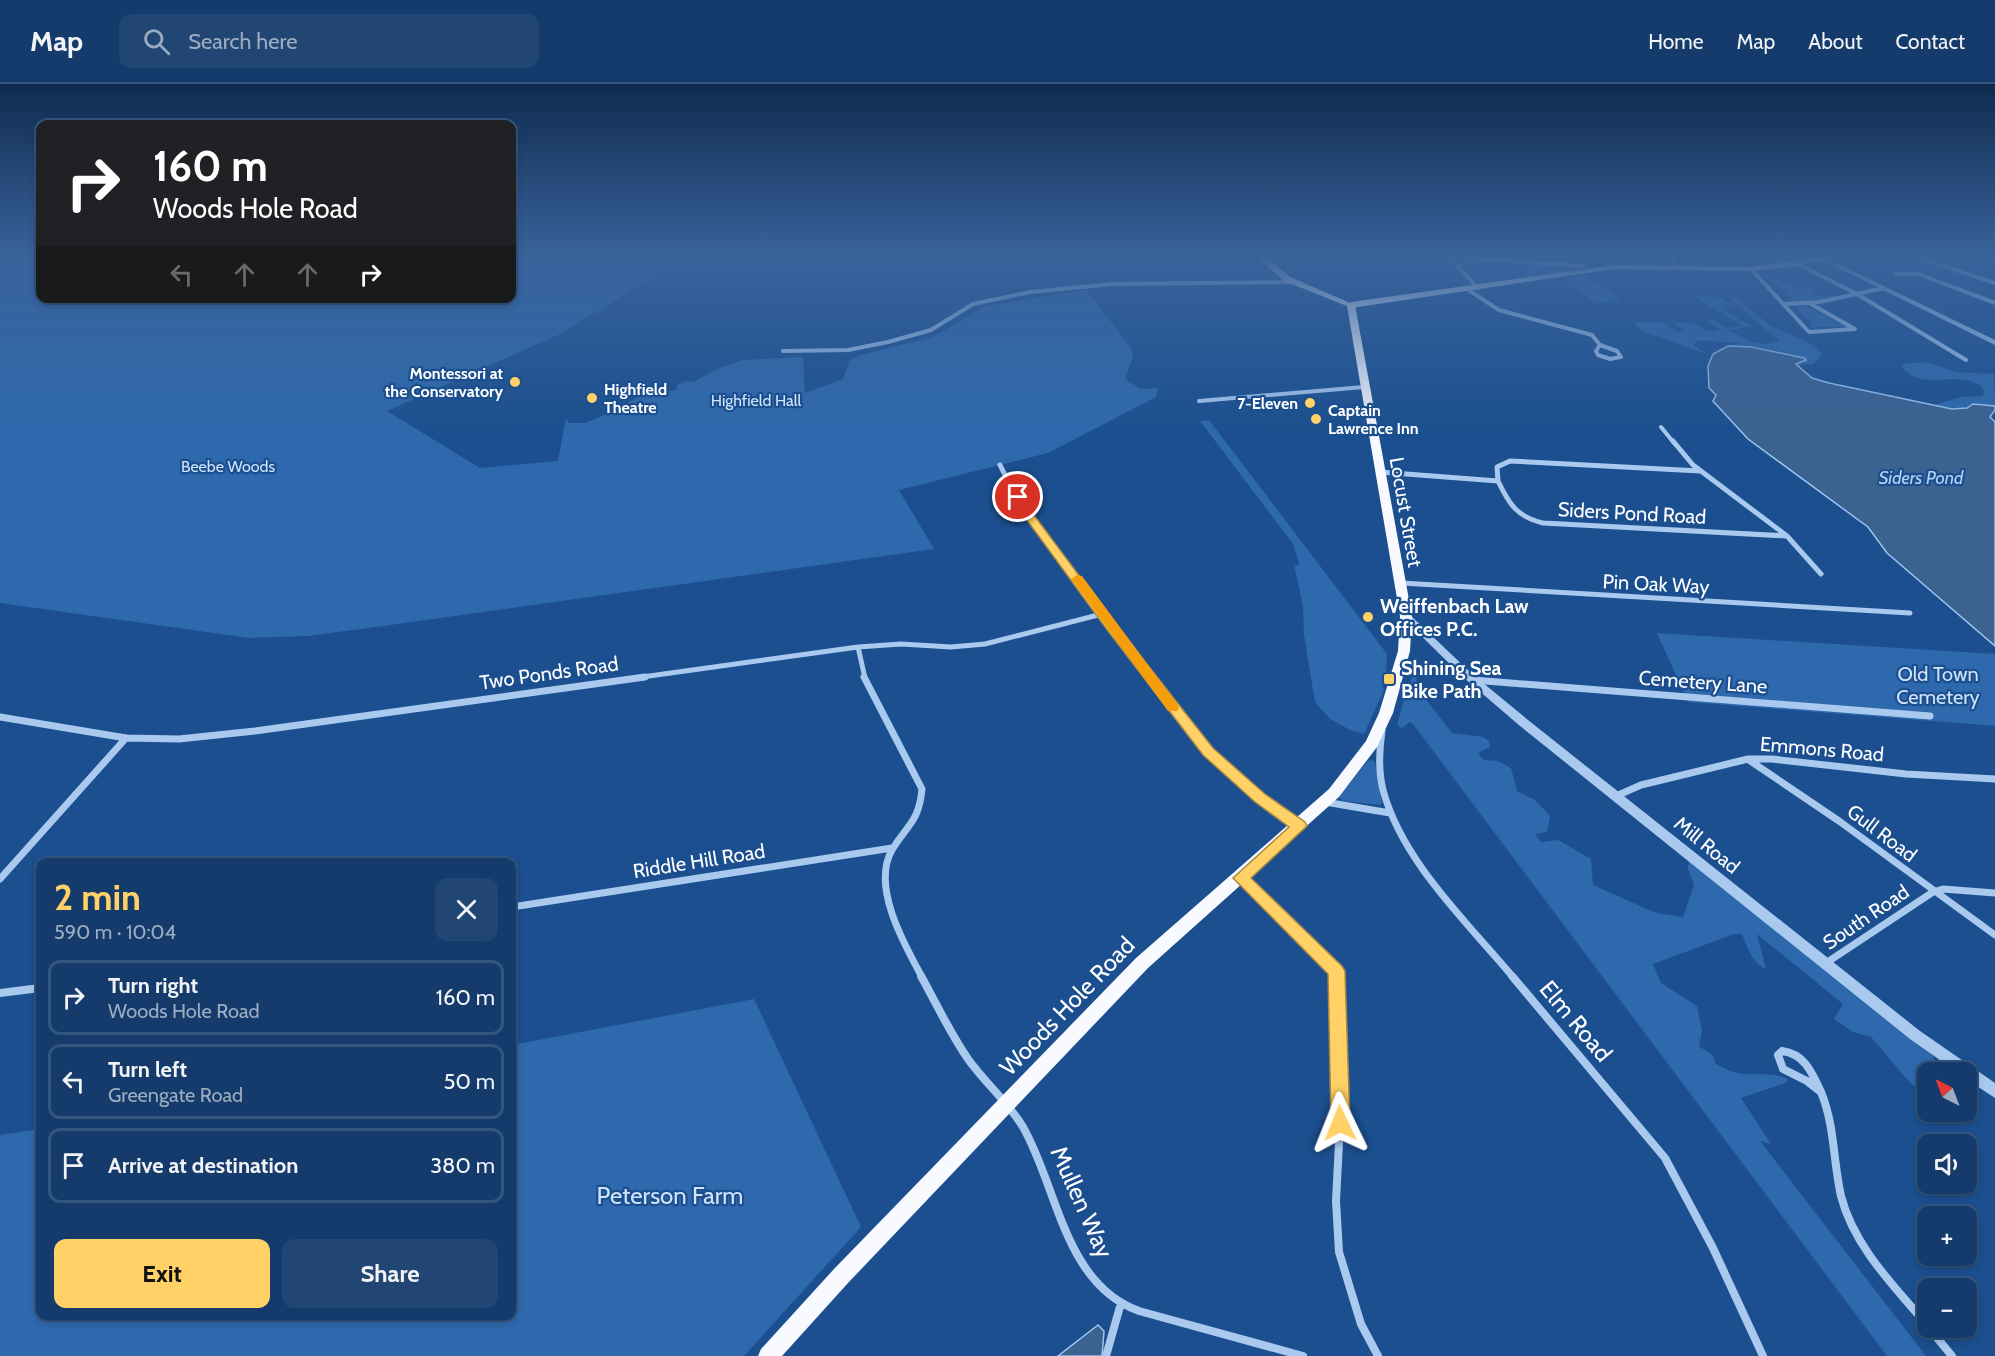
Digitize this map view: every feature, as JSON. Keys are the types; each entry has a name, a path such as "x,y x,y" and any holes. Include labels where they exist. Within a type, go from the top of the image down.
{"highway":[{"name":"Locust Street","path":"1353,316 1406,616 1404,651 1394,690"},
{"name":"Woods Hole Road","path":"768,1356 841,1276 1142,963 1325,802 1362,758 1386,713 1394,690"}],"street":[{"path":"783,351 848,350 888,342 932,330 952,316"},
{"path":"1523,316 1589,334 1600,345 1617,351 1620,357 1610,359 1598,355 1596,351 1600,345"},
{"path":"1794,316 1809,332 1845,331 1855,328 1834,316"},
{"path":"1894,316 1966,360"},
{"path":"1941,316 1995,343"},
{"path":"1199,401 1364,387"},
{"name":"Siders Pond Road","path":"1661,427 1700,471 1787,536 1821,574"},
{"path":"1380,472 1498,481 1497,467 1510,461 1700,471"},
{"path":"1000,465 1017,499 1208,752 1260,798 1299,826"},
{"name":"Siders Pond Road","path":"1498,481 1509,506 1515,512 1525,519 1543,523 1787,536"},
{"name":"Pin Oak Way","path":"1401,583 1910,613"},
{"name":"Two Ponds Road","path":"0,717 126,738 179,739 255,731 858,647 901,645 951,647 985,644 1102,614"},
{"name":"Mill Road","path":"1406,616 1471,678 1616,796 1930,1047 1995,1091"},
{"path":"858,647 863,674 922,789 922,802 917,819 892,848"},
{"name":"Cemetery Lane","path":"1401,668 1471,678 1930,716"},
{"name":"Elm Road","path":"1386,713 1380,741 1380,764 1390,813 1400,836 1425,872 1665,1158 1713,1248 1763,1356"},
{"path":"0,879 126,738"},
{"name":"Emmons Road","path":"1616,796 1641,785 1748,759 1772,759 1906,774 1995,779"},
{"name":"Gull Road","path":"1748,759 1839,821 1933,892 1995,935"},
{"path":"1325,802 1390,813"},
{"name":"Riddle Hill Road","path":"516,906 892,848"},
{"name":"Mullen Way","path":"892,848 886,857 886,890 908,953 969,1060 1007,1104 1034,1146 1069,1238 1083,1265 1121,1303 1205,1331 1303,1356"},
{"path":"1241,878 1336,971 1340,1123 1336,1201 1340,1252 1360,1324 1376,1356"},
{"name":"South Road","path":"1825,964 1933,892 1943,889 1995,893"},
{"path":"0,993 36,988"},
{"path":"1821,1092 1809,1082 1782,1068 1777,1059 1779,1053 1786,1051 1800,1057 1821,1092 1831,1111 1841,1194 1849,1220 1917,1313"},
{"path":"1106,1356 1121,1303"},
{"path":"1937,1338 1952,1356"}],"green space":[{"name":"Beebe Woods","path":"0,316 589,316 558,335 387,411 480,468 558,461 566,418 569,423 585,423 638,397 677,390 677,385 686,381 693,382 719,368 742,360 803,357 805,393 843,379 849,361 857,356 933,337 968,316 1106,316 1131,348 1133,357 1125,379 1141,389 1158,388 1156,397 1048,453 899,490 934,549 308,636 249,638 0,603"},
{"path":"1727,316 1735,316 1750,326 1730,330 1747,340 1765,344 1779,341 1751,316 1759,316 1771,326 1808,342 1822,354 1813,364 1798,365 1796,363 1805,360 1803,358 1751,347 1728,346 1742,342 1696,341 1694,346 1709,355 1643,331 1635,325 1638,322 1662,322 1678,332 1684,331 1673,323 1683,322 1695,324 1708,331 1720,330 1707,321 1711,319 1726,328 1743,326"},
{"path":"1805,316 1826,316 1848,327 1818,327 1818,330 1808,326 1813,325"},
{"path":"1926,362 1956,372 1994,374 1995,406 1979,405 1958,409 1935,405 1961,397 1983,396 1984,390 1976,383 1965,380 1918,378 1908,373 1901,364"},
{"path":"1209,420 1387,654 1386,671 1389,675 1386,686 1382,685 1384,690 1364,734 1350,730 1330,719 1315,702 1304,635 1303,606 1294,565 1299,565 1299,563 1293,544 1200,421"},
{"name":"Old Town Cemetery","path":"1657,633 1995,654 1995,726 1688,702"},
{"path":"1412,677 1417,678 1415,685 1452,733 1483,737 1489,741 1490,747 1478,753 1484,760 1498,761 1511,768 1517,791 1535,800 1550,816 1547,832 1535,834 1541,842 1558,840 1591,859 1593,885 1656,913 1683,917 1694,885 1688,869 1689,860 1933,1055 1935,1062 1917,1062 1917,1087 1911,1084 1871,1037 1853,1032 1834,1019 1843,1004 1757,934 1766,969 1754,959 1742,934 1734,934 1653,964 1661,983 1697,1006 1702,1031 1699,1047 1712,1055 1715,1063 1725,1069 1743,1074 1786,1078 1788,1082 1741,1098 1771,1144 1760,1141 1926,1356 1887,1356 1413,724 1410,722 1402,728 1397,725 1404,699 1409,700 1412,693 1409,686"},
{"path":"1372,760 1375,763 1382,803 1380,805 1343,801 1339,797 1368,761"},
{"name":"Peterson Farm","path":"754,999 861,1227 744,1356 0,1356 0,1135 36,1130 36,1320 516,1320 516,1044"}],"water":[{"name":"Siders Pond","path":"1728,346 1751,347 1804,358 1806,360 1796,364 1812,378 1829,383 1952,409 1967,408 1973,404 1995,406 1990,417 1995,422 1995,646 1887,553 1868,527 1748,439 1713,401 1716,395 1709,388 1708,366 1713,354"},
{"path":"1098,1325 1104,1331 1102,1356 1058,1356"}],"slow traffic":[{"path":"1077,579 1172,708"}],"place":[{"name":"Montessori at the Conservatory","path":"515,382"},
{"name":"Highfield Theatre","path":"592,398"},
{"name":"7-Eleven","path":"1310,403"},
{"name":"Captain Lawrence Inn","path":"1316,419"},
{"name":"Weiffenbach Law Offices P.C.","path":"1368,617"},
{"name":"Shining Sea Bike Path","path":"1389,679"}],"route":[{"path":"1018,497 1017,499 1112,628 1208,752 1229,773 1299,826 1241,878 1336,971 1338,978 1340,1123"}],"park label":[{"name":"Highfield Hall","path":"756,400"}]}
